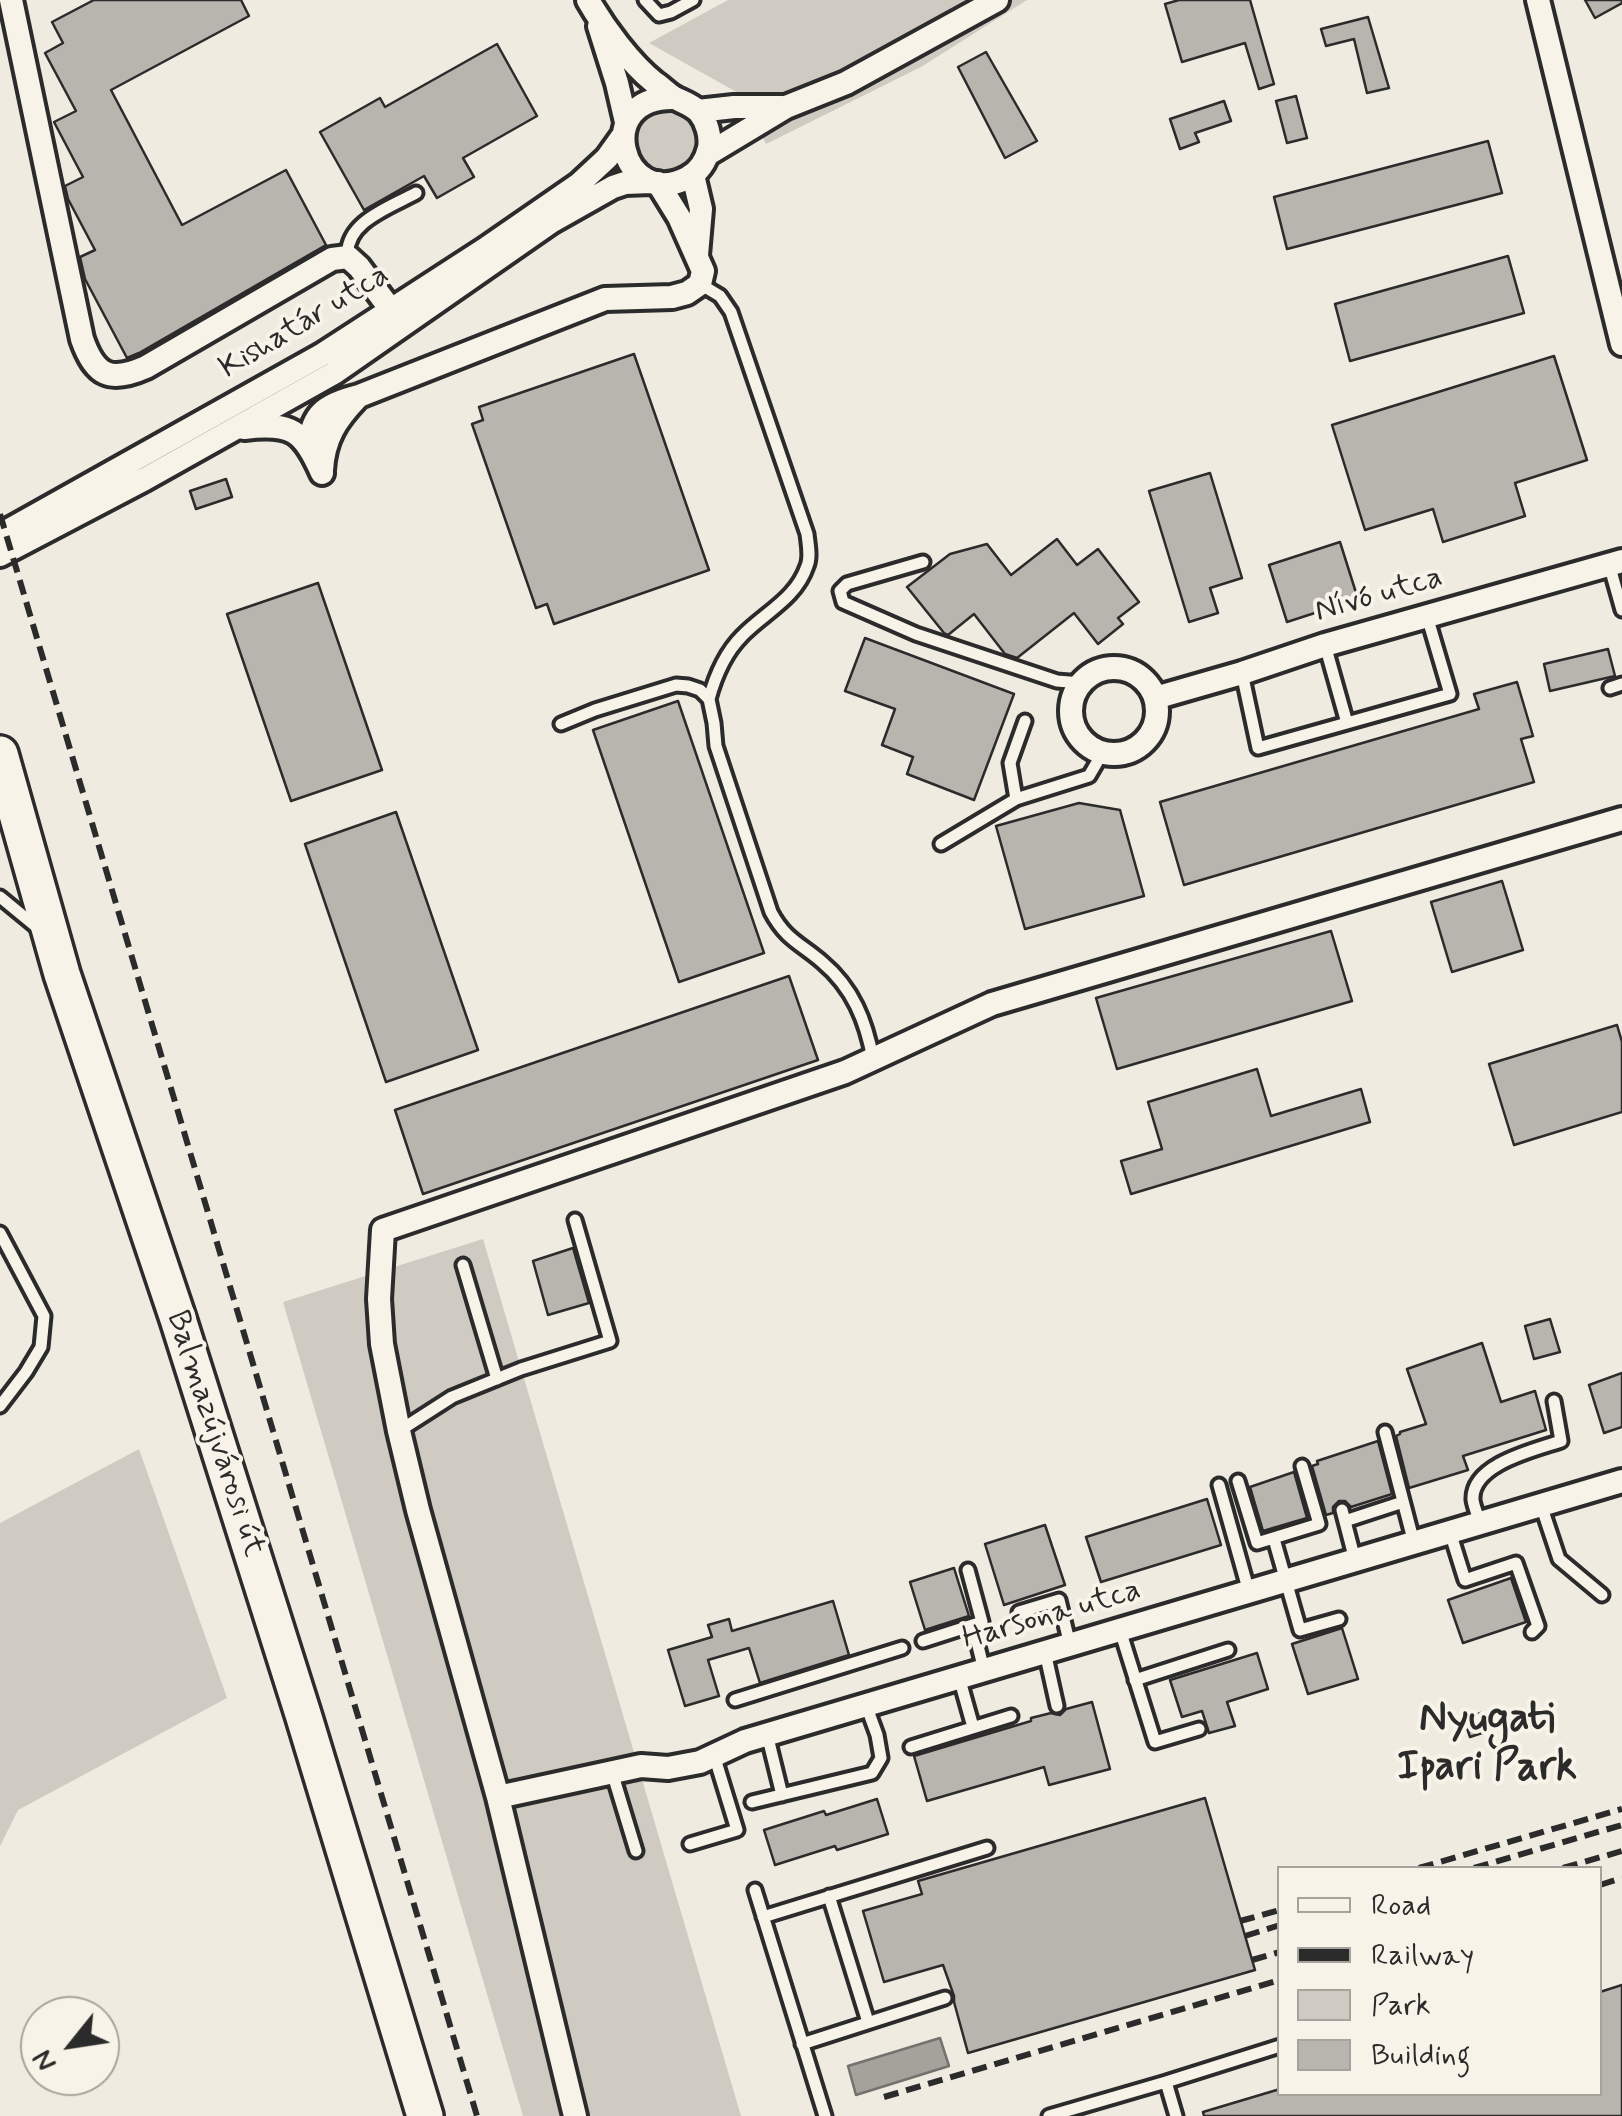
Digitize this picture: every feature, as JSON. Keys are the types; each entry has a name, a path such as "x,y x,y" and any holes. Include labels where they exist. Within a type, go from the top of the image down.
{"main road":[{"name":"Balmazújvárosi út","path":"0,754 6,804 202,1394 425,2116"}],"street":[{"path":"11,0 82,339 91,360 103,374 118,376 146,367 332,258 348,257 391,310"},
{"path":"708,154 786,108 846,83 997,0"},
{"path":"1538,0 1622,344"},
{"path":"590,4 639,70 674,98"},
{"path":"590,4 617,83 624,151 629,164 655,183 676,183 693,175 708,154 708,131 688,102 660,97 646,102 634,110 624,129"},
{"path":"698,112 734,107 786,108"},
{"name":"Kishatár utca","path":"0,535 271,385 485,249 578,184 608,158 624,129"},
{"path":"693,175 701,209 697,258"},
{"path":"236,429 290,429 311,450 322,474 323,453 333,425 359,396 605,299 688,293 700,284 704,271 679,217 655,183"},
{"name":"Kishatár utca","path":"0,556 334,373 551,222 613,187 655,183"},
{"name":"Nívó utca","path":"1155,698 1325,645 1616,563"},
{"path":"1116,668 1140,677 1155,698 1157,712 1149,736 1128,752 1102,752 1090,746 1073,724 1071,710 1081,683 1103,669 1116,668"},
{"path":"574,2116 498,1797 418,1510 400,1431 382,1344 379,1299 384,1230 844,1072 992,1004 1622,818"},
{"name":"Harsona utca","path":"498,1797 640,1766 668,1768 700,1762 744,1741 1622,1481"}],"lane":[{"path":"645,0 659,15 693,0"},
{"path":"348,257 354,230 416,193"},
{"path":"700,284 720,296 731,312 807,534 809,564 795,588 740,637 715,674 709,699 716,746 772,912 782,931 821,960 856,1001 868,1031 873,1060"},
{"path":"923,562 848,584 840,591 842,602 916,634 1057,681 1081,683"},
{"path":"1616,563 1622,610"},
{"path":"1242,673 1258,748 1450,694 1426,616"},
{"path":"1325,645 1347,722"},
{"path":"561,724 676,685 700,690 709,699"},
{"path":"1016,799 1010,763 1025,721"},
{"path":"941,844 1016,799 1088,776 1102,752"},
{"path":"0,897 52,940"},
{"path":"400,1431 452,1398 521,1369 610,1341 576,1220"},
{"path":"0,1233 44,1316 40,1348 0,1406"},
{"path":"463,1266 497,1379"},
{"path":"1480,1523 1473,1498 1477,1483 1509,1458 1561,1441 1554,1402"},
{"path":"1385,1432 1414,1543"},
{"path":"1238,1481 1257,1542 1319,1524 1302,1466"},
{"path":"1219,1485 1249,1592"},
{"path":"1355,1560 1343,1516 1404,1502"},
{"path":"1541,1505 1560,1559 1602,1596"},
{"path":"1450,1532 1465,1580 1516,1563 1538,1626 1532,1632"},
{"path":"1274,1538 1300,1630 1339,1619"},
{"path":"968,1570 982,1622 978,1642 984,1670"},
{"path":"1020,1612 1060,1600 1070,1644"},
{"path":"923,1641 982,1622"},
{"path":"1120,1630 1155,1742 1199,1729"},
{"path":"735,1700 902,1648"},
{"path":"1135,1680 1228,1650"},
{"path":"1045,1652 1058,1706"},
{"path":"959,1678 973,1727"},
{"path":"752,1802 872,1772 881,1758 866,1705"},
{"path":"911,1747 1010,1716"},
{"path":"767,1734 782,1794"},
{"path":"690,1844 737,1830 714,1755"},
{"path":"612,1772 636,1851"},
{"path":"763,1917 987,1848"},
{"path":"755,1890 824,2114"},
{"path":"829,1896 868,2022"},
{"path":"802,2044 945,1998"},
{"path":"1049,2116 1277,2047"},
{"path":"1166,2082 1176,2116"}],"green space":[{"path":"728,0 1027,0 921,67 766,144 740,94 649,43"},
{"path":"675,108 694,124 700,142 698,150 674,175 646,170 630,136 646,111"},
{"path":"483,1239 741,2116 523,2116 283,1302"},
{"path":"139,1449 227,1698 18,1810 0,1846 0,1523"}],"shaded area":[{"path":"940,2038 949,2066 856,2095 848,2066"}],"building":[{"path":"94,0 241,0 249,16 111,90 182,225 286,170 326,245 127,358 85,279 80,257 95,250 65,186 83,177 54,122 76,111 45,53 63,43 52,22"},
{"path":"1179,0 1250,0 1274,84 1259,89 1245,43 1182,62 1165,4"},
{"path":"1585,0 1622,0 1622,3 1595,18"},
{"path":"1368,17 1389,88 1367,93 1354,39 1326,46 1321,29"},
{"path":"497,44 537,116 463,158 474,177 437,198 424,176 364,210 320,132 380,98 385,107"},
{"path":"986,52 1037,141 1005,158 958,67"},
{"path":"1296,96 1307,138 1287,143 1276,101"},
{"path":"1224,101 1231,121 1195,133 1199,142 1180,149 1170,119"},
{"path":"1488,141 1502,193 1287,249 1274,197"},
{"path":"1508,256 1524,313 1350,361 1335,304"},
{"path":"634,354 709,570 554,624 547,604 536,608 472,424 483,420 479,407"},
{"path":"1554,356 1587,460 1515,483 1525,516 1443,542 1433,509 1365,530 1332,425"},
{"path":"1210,473 1242,578 1210,588 1218,613 1189,622 1149,491"},
{"path":"226,479 232,497 196,509 190,491"},
{"path":"1057,539 1077,565 1098,549 1139,602 1118,618 1123,624 1098,644 1074,613 1017,658 1005,654 974,614 948,635 944,633 907,587 950,554 987,544 1011,575"},
{"path":"1340,542 1358,599 1287,622 1269,565"},
{"path":"318,583 382,770 291,801 227,614"},
{"path":"865,638 1014,694 974,800 907,774 913,757 882,745 895,709 845,691"},
{"path":"1608,649 1615,676 1550,691 1544,664"},
{"path":"1517,682 1533,736 1521,739 1534,782 1184,885 1160,802 1479,709 1474,694"},
{"path":"678,701 764,953 679,982 593,730"},
{"path":"1079,803 1120,810 1144,896 1025,929 996,826"},
{"path":"396,812 478,1050 386,1082 305,844"},
{"path":"1502,881 1523,950 1452,972 1431,902"},
{"path":"1331,931 1352,1001 1117,1069 1096,998"},
{"path":"789,976 818,1060 423,1194 395,1110"},
{"path":"1617,1025 1622,1042 1622,1112 1514,1145 1489,1064"},
{"path":"1257,1069 1271,1116 1361,1089 1370,1122 1131,1194 1121,1161 1162,1149 1148,1102"},
{"path":"573,1248 589,1303 548,1315 533,1261"},
{"path":"1550,1319 1560,1352 1534,1359 1525,1326"},
{"path":"1482,1343 1501,1402 1535,1391 1546,1430 1463,1456 1468,1470 1409,1488 1396,1436 1426,1424 1407,1369"},
{"path":"1622,1373 1622,1427 1604,1433 1589,1385"},
{"path":"1378,1441 1392,1494 1351,1507 1339,1501 1333,1513 1326,1515 1312,1466"},
{"path":"1294,1472 1307,1518 1263,1531 1250,1487"},
{"path":"1207,1499 1221,1545 1101,1582 1086,1537"},
{"path":"1045,1525 1065,1585 1004,1605 985,1544"},
{"path":"954,1568 969,1616 925,1630 910,1582"},
{"path":"1511,1578 1526,1622 1463,1643 1448,1600"},
{"path":"833,1601 849,1655 760,1683 749,1648 708,1660 719,1696 685,1706 668,1650 712,1637 708,1625 729,1619 732,1631"},
{"path":"1342,1628 1358,1679 1308,1694 1292,1644"},
{"path":"1257,1653 1268,1689 1227,1702 1235,1726 1209,1733 1202,1711 1182,1717 1170,1680"},
{"path":"1092,1702 1110,1769 1049,1785 1044,1767 927,1801 914,1756 1031,1718 1060,1715 1066,1709"},
{"path":"1481,1713 1488,1731 1470,1737 1464,1719"},
{"path":"1205,1798 1255,1970 968,2053 943,1965 884,1982 863,1911 922,1894 918,1881"},
{"path":"877,1799 888,1834 775,1865 764,1830"},
{"path":"1622,1985 1622,2116 1204,2116 1203,2112 1277,2090 1277,2096 1602,2096 1602,1991"}],"railway":[{"path":"0,514 477,2116"},
{"path":"1426,1866 1622,1809"},
{"path":"1481,1866 1622,1825"},
{"path":"1570,1866 1622,1851"},
{"path":"1602,1884 1622,1878"},
{"path":"1240,1921 1277,1911"},
{"path":"1245,1936 1277,1926"},
{"path":"1252,1960 1277,1953"},
{"path":"884,2097 1277,1981"}],"district":[{"name":"Nyugati Ipari Park","path":"1487,1745"}]}
